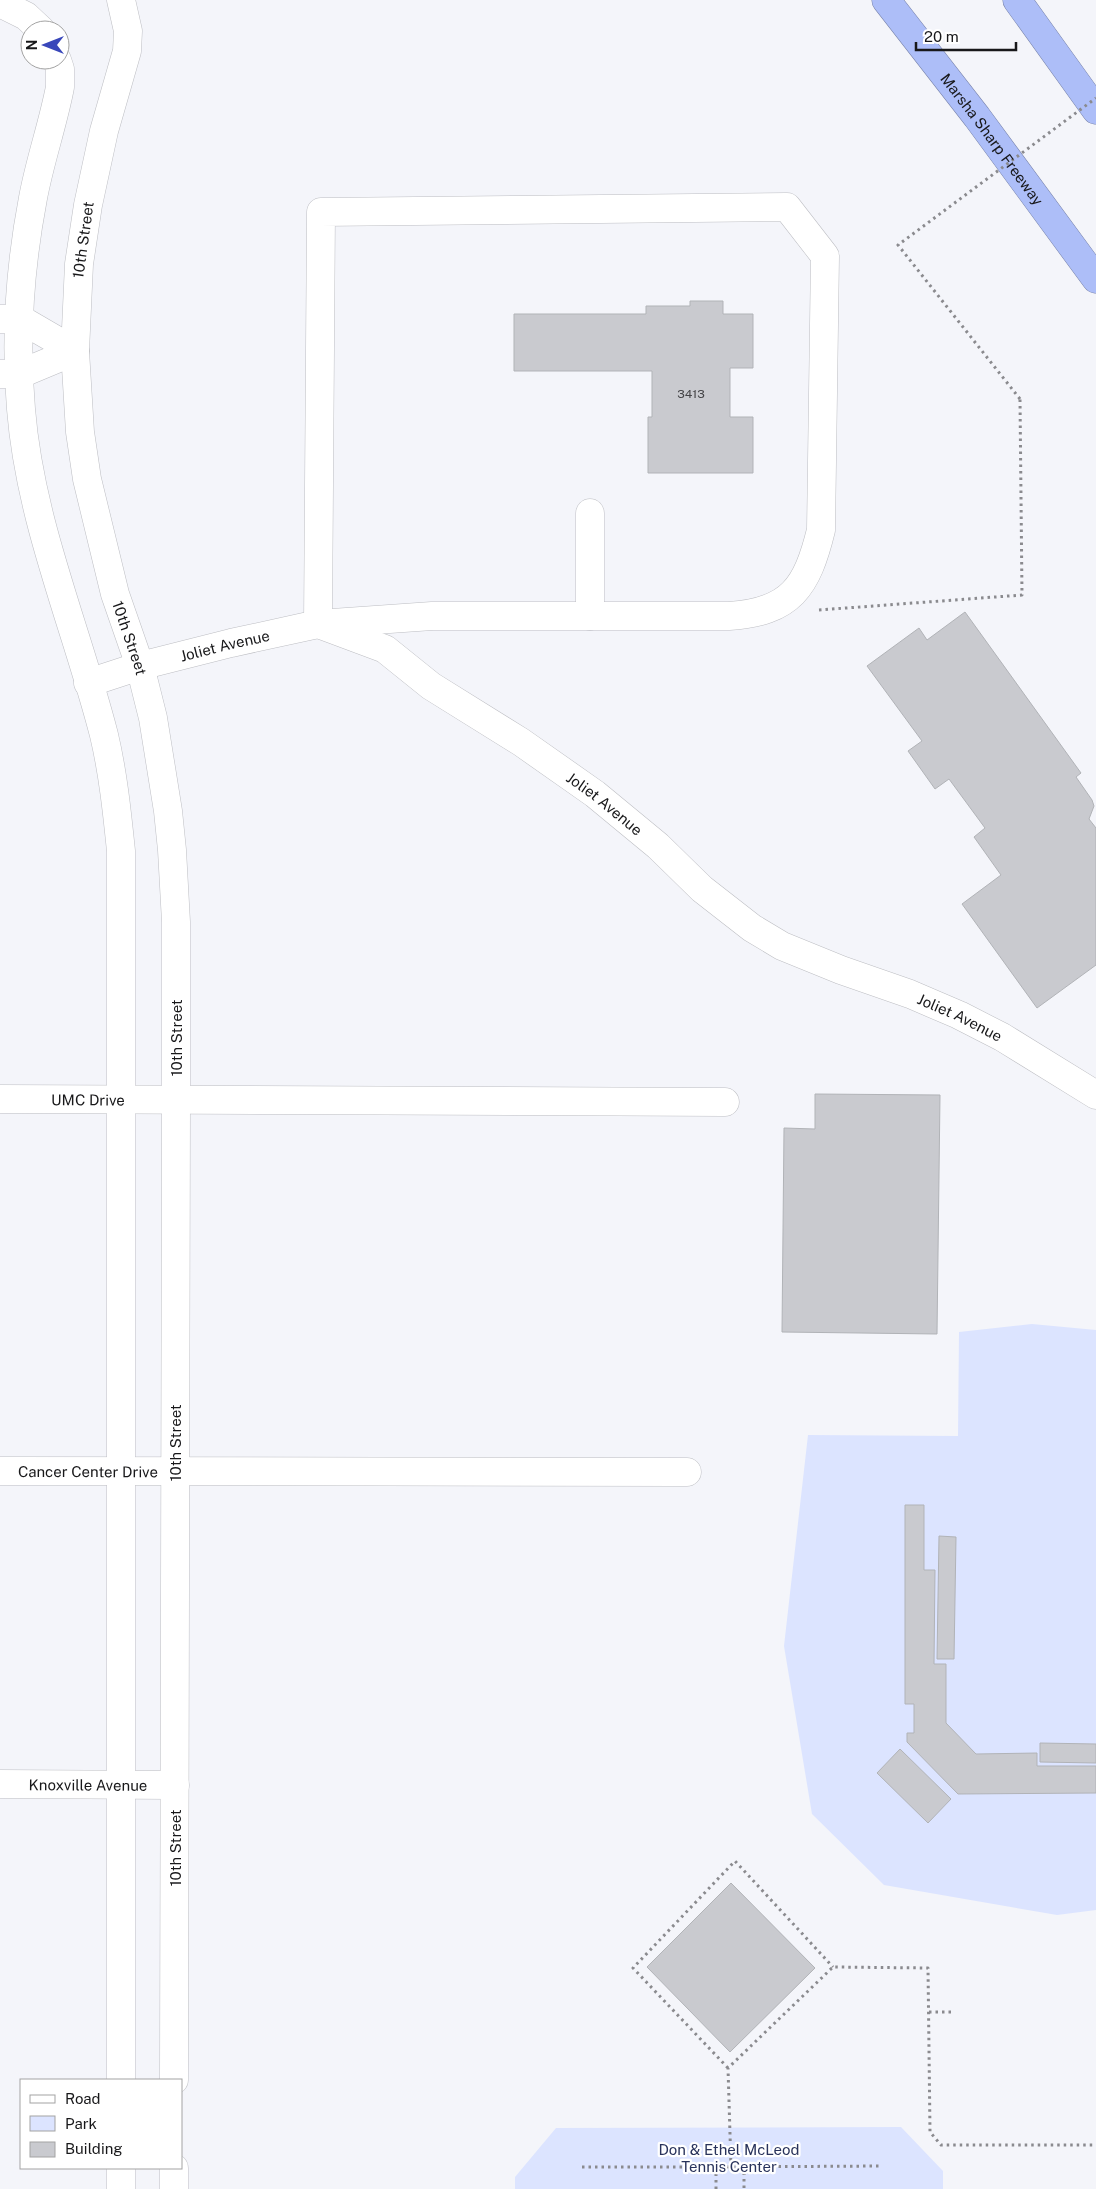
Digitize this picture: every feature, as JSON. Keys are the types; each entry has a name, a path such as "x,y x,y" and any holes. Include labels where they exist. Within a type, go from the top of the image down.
{"highway":[{"name":"Marsha Sharp Freeway","path":"886,0 978,117 1096,280"},
{"path":"1016,0 1096,110"}],"street":[{"path":"0,3 30,20"},
{"name":"10th Street","path":"123,7 128,31 128,51 94,173 83,232 79,264 75,351 80,432 89,487 115,594 140,666 154,727 168,811 172,850 176,922 174,2079"},
{"path":"60,70 60,87 33,196 10,319 10,374 26,445 39,517 111,768 121,851 121,2079"},
{"path":"787,207 824,256 821,530 814,558 796,588 786,600 769,610 750,614 590,616 432,616 318,624 321,212 787,207"},
{"path":"10,319 75,351"},
{"path":"10,374 75,351"},
{"path":"590,513 590,616"},
{"name":"Joliet Avenue","path":"88,683 140,666 318,624 385,649 431,686 521,742 571,777 658,846 702,889 752,928 782,946 841,970 910,994 959,1015 1002,1037 1096,1095"},
{"name":"UMC Drive","path":"0,1100 725,1102"},
{"name":"Cancer Center Drive","path":"0,1471 687,1472"},
{"name":"Knoxville Avenue","path":"0,1784 175,1785"},
{"path":"121,2169 121,2189"},
{"path":"174,2169 174,2189"}],"path":[{"path":"796,588 812,610 1022,596 1020,399 898,245 1096,98"},
{"path":"731,2167 728,2068 633,1968 735,1861 833,1967"},
{"path":"728,2068 833,1967 928,1968 930,2132 941,2144 1096,2145"},
{"path":"929,2012 952,2012"},
{"path":"744,2166 744,2189"},
{"path":"582,2167 880,2166"},
{"path":"716,2167 716,2189"}],"green space":[{"path":"1032,1324 1096,1330 1096,1910 1057,1915 884,1885 812,1814 784,1646 808,1435 958,1436 959,1332"},
{"name":"Don & Ethel McLeod Tennis Center","path":"901,2127 943,2171 943,2189 515,2189 515,2177 556,2128"}],"building":[{"path":"690,301 723,301 723,314 753,314 753,368 730,368 730,417 753,417 753,473 648,473 648,417 652,417 652,371 514,371 514,314 646,314 646,306 690,306"},
{"path":"965,612 1081,773 1076,777 1094,806 1089,819 1096,828 1096,965 1037,1008 962,904 1001,875 974,837 985,828 949,779 935,789 908,751 922,741 867,666 919,628 927,640"},
{"path":"815,1094 940,1095 937,1334 782,1332 784,1128 815,1129"},
{"path":"905,1505 924,1505 924,1570 935,1570 934,1664 946,1664 946,1723 976,1754 1037,1753 1037,1766 1096,1766 1096,1793 958,1794 907,1742 907,1733 914,1733 914,1704 905,1704"},
{"path":"939,1536 956,1537 954,1659 937,1659"},
{"path":"1040,1743 1096,1744 1096,1763 1040,1762"},
{"path":"900,1749 951,1799 928,1823 877,1773"},
{"path":"731,1883 815,1968 730,2052 647,1967"}]}
